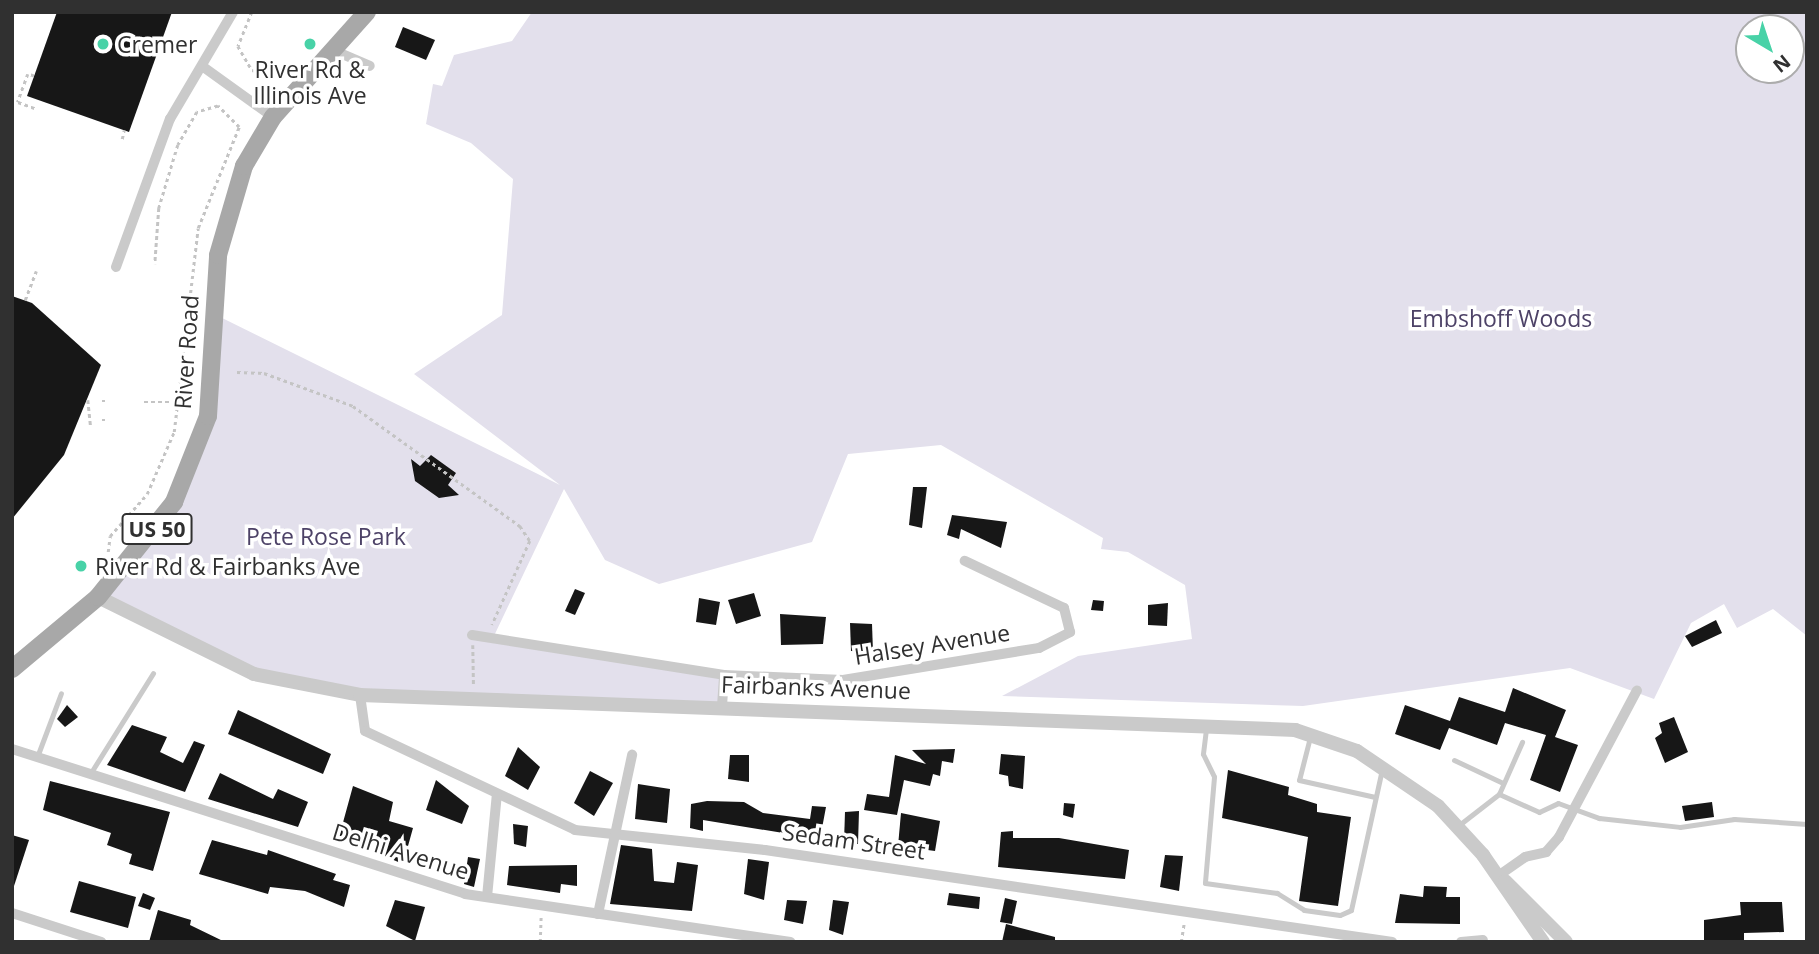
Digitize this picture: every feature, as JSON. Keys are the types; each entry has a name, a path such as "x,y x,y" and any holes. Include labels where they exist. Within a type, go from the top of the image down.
{"main road":[{"name":"River Road","path":"12,668 98,597 156,530 191,466 208,416 220,245 244,166 272,117 367,12"}],"street":[{"path":"116,267 170,119 233,12"},
{"path":"333,50 370,66"},
{"path":"202,66 272,117"},
{"name":"Halsey Avenue","path":"472,635 724,675 875,677 1039,648 1070,632 1071,617 1061,606 965,561"},
{"name":"Fairbanks Avenue","path":"98,597 254,674 360,695 1207,723 1310,734 1382,765 1459,825 1543,942"},
{"path":"722,706 724,675"},
{"path":"1498,876 1525,857 1546,852 1574,809 1637,690"},
{"name":"Sedam Street","path":"360,695 365,731 565,827 1187,911 1392,942"},
{"name":"Delhi Avenue","path":"12,749 487,897 790,942"},
{"path":"598,914 613,833 632,755"},
{"path":"487,897 497,794"},
{"name":"Fairbanks Avenue","path":"1498,876 1566,942"},
{"path":"12,913 101,942"},
{"path":"1461,942 1483,940"}],"lane":[{"path":"90,774 153,673"},
{"path":"37,757 61,693"},
{"path":"1207,723 1203,754 1214,777 1205,883 1276,893 1304,910 1340,915 1351,910 1382,765"},
{"path":"1310,734 1299,780 1375,797"},
{"path":"1459,825 1499,794 1522,742"},
{"path":"1454,760 1503,783"},
{"path":"1499,794 1539,812 1558,803 1574,809 1680,827 1734,819 1807,824"}],"path":[{"path":"252,12 238,46 253,70 276,75"},
{"path":"34,76 28,74 18,102 37,109"},
{"path":"108,552 110,536 147,494 163,462 180,402 198,228 239,127 218,106 197,112 177,145 159,208 155,264"},
{"path":"122,139 124,130"},
{"path":"25,300 36,271"},
{"path":"237,372 264,373 353,406 520,526 530,541 489,638"},
{"path":"88,400 91,427"},
{"path":"144,401 180,402"},
{"path":"472,635 474,681"},
{"path":"540,942 542,905"},
{"path":"1181,942 1187,911"}],"green space":[{"name":"Embshoff Woods","path":"532,12 1807,12 1807,636 1773,609 1737,628 1724,604 1691,623 1654,699 1570,668 1303,706 1002,696 1078,656 1192,639 1185,585 1128,552 1101,549 1103,538 941,445 848,454 812,542 659,584 605,560 564,489 493,638 724,675 722,706 360,695 254,674 98,597 156,530 208,416 212,313 560,485 414,374 502,315 513,179 471,143 426,124 433,84 442,86 454,55 512,41"}],"building":[{"name":"Cremer","path":"57,12 172,12 129,132 27,96"},
{"path":"403,27 435,40 426,60 395,47"},
{"path":"12,296 32,303 101,365 64,455 12,519"},
{"path":"431,455 456,473 448,485 459,495 439,498 415,481 411,459 420,466"},
{"path":"913,487 927,487 922,528 909,525"},
{"path":"952,515 1007,522 1001,548 961,529 959,539 947,535"},
{"path":"575,589 585,593 575,615 565,611"},
{"path":"754,593 761,616 736,624 728,600"},
{"path":"699,598 720,602 716,625 696,622"},
{"path":"1093,600 1104,601 1103,611 1091,610"},
{"path":"1168,603 1167,626 1148,625 1148,605"},
{"path":"780,614 826,617 823,644 781,645"},
{"path":"1716,620 1722,633 1692,647 1685,636"},
{"path":"850,623 872,624 873,652 851,651"},
{"path":"1513,688 1566,710 1555,737 1578,745 1560,792 1530,780 1546,735 1505,723 1497,745 1449,728 1440,750 1395,734 1405,705 1450,721 1459,697 1505,712"},
{"path":"67,705 78,717 65,727 57,719"},
{"path":"238,710 331,754 323,774 228,734"},
{"path":"1674,717 1688,752 1665,763 1655,738 1662,733 1659,723"},
{"path":"132,725 167,737 160,752 183,763 194,741 205,745 185,792 107,765"},
{"path":"518,747 540,767 528,790 505,776"},
{"path":"955,749 953,763 942,761 940,776 933,774 930,786 904,780 897,815 864,810 867,794 889,797 895,755 926,764 912,750"},
{"path":"1001,754 1025,756 1023,789 1009,786 1008,776 999,774"},
{"path":"730,755 749,755 749,782 728,779"},
{"path":"1228,770 1289,787 1288,795 1317,804 1317,812 1351,817 1338,906 1299,901 1308,837 1222,818"},
{"path":"590,771 613,783 594,816 574,803"},
{"path":"220,773 273,799 278,789 308,802 298,827 208,799"},
{"path":"436,780 469,806 462,824 426,810"},
{"path":"50,781 170,812 153,871 129,864 132,854 107,845 111,833 43,810"},
{"path":"638,784 670,789 667,823 635,819"},
{"path":"353,786 393,802 389,821 413,828 403,864 339,837"},
{"path":"707,801 744,802 763,813 810,819 812,806 826,807 820,839 703,820 703,831 690,828 691,804"},
{"path":"1712,802 1714,817 1685,821 1682,806"},
{"path":"1064,803 1075,804 1073,818 1063,815"},
{"path":"859,811 858,844 844,842 845,812"},
{"path":"901,813 940,821 935,851 898,846"},
{"path":"513,824 528,826 526,847 514,844"},
{"path":"1013,831 1013,838 1059,838 1129,850 1125,879 998,867 1001,832"},
{"path":"12,835 29,840 14,886 12,885"},
{"path":"212,840 267,855 268,850 336,874 333,880 350,885 344,907 305,891 270,887 268,894 199,874"},
{"path":"621,845 652,849 654,881 674,883 677,862 698,865 692,911 610,904"},
{"path":"1165,855 1183,856 1179,891 1160,887"},
{"path":"468,857 480,859 474,887 464,884"},
{"path":"748,859 769,862 764,900 744,894"},
{"path":"577,865 577,886 561,884 560,893 507,885 509,866"},
{"path":"79,881 136,897 128,928 70,912"},
{"path":"1424,886 1447,887 1446,897 1460,897 1460,924 1395,923 1400,894 1423,897"},
{"path":"143,893 155,898 150,910 138,906"},
{"path":"949,893 980,897 979,909 947,905"},
{"path":"1005,898 1017,901 1012,924 1000,922"},
{"path":"395,900 425,907 415,941 386,926"},
{"path":"787,900 807,901 803,924 784,920"},
{"path":"833,900 849,902 843,935 829,930"},
{"path":"1740,902 1782,902 1784,932 1744,933 1744,942 1704,942 1704,920 1741,915"},
{"path":"158,910 191,920 190,925 225,942 149,942"},
{"path":"1006,924 1055,937 1055,942 1002,942"}],"place":[{"name":"Cremer","path":"103,44"},
{"name":"River Rd & Illinois Ave","path":"310,44"},
{"name":"River Rd & Fairbanks Ave","path":"81,566"}],"park label":[{"name":"Pete Rose Park","path":"326,536"}]}
